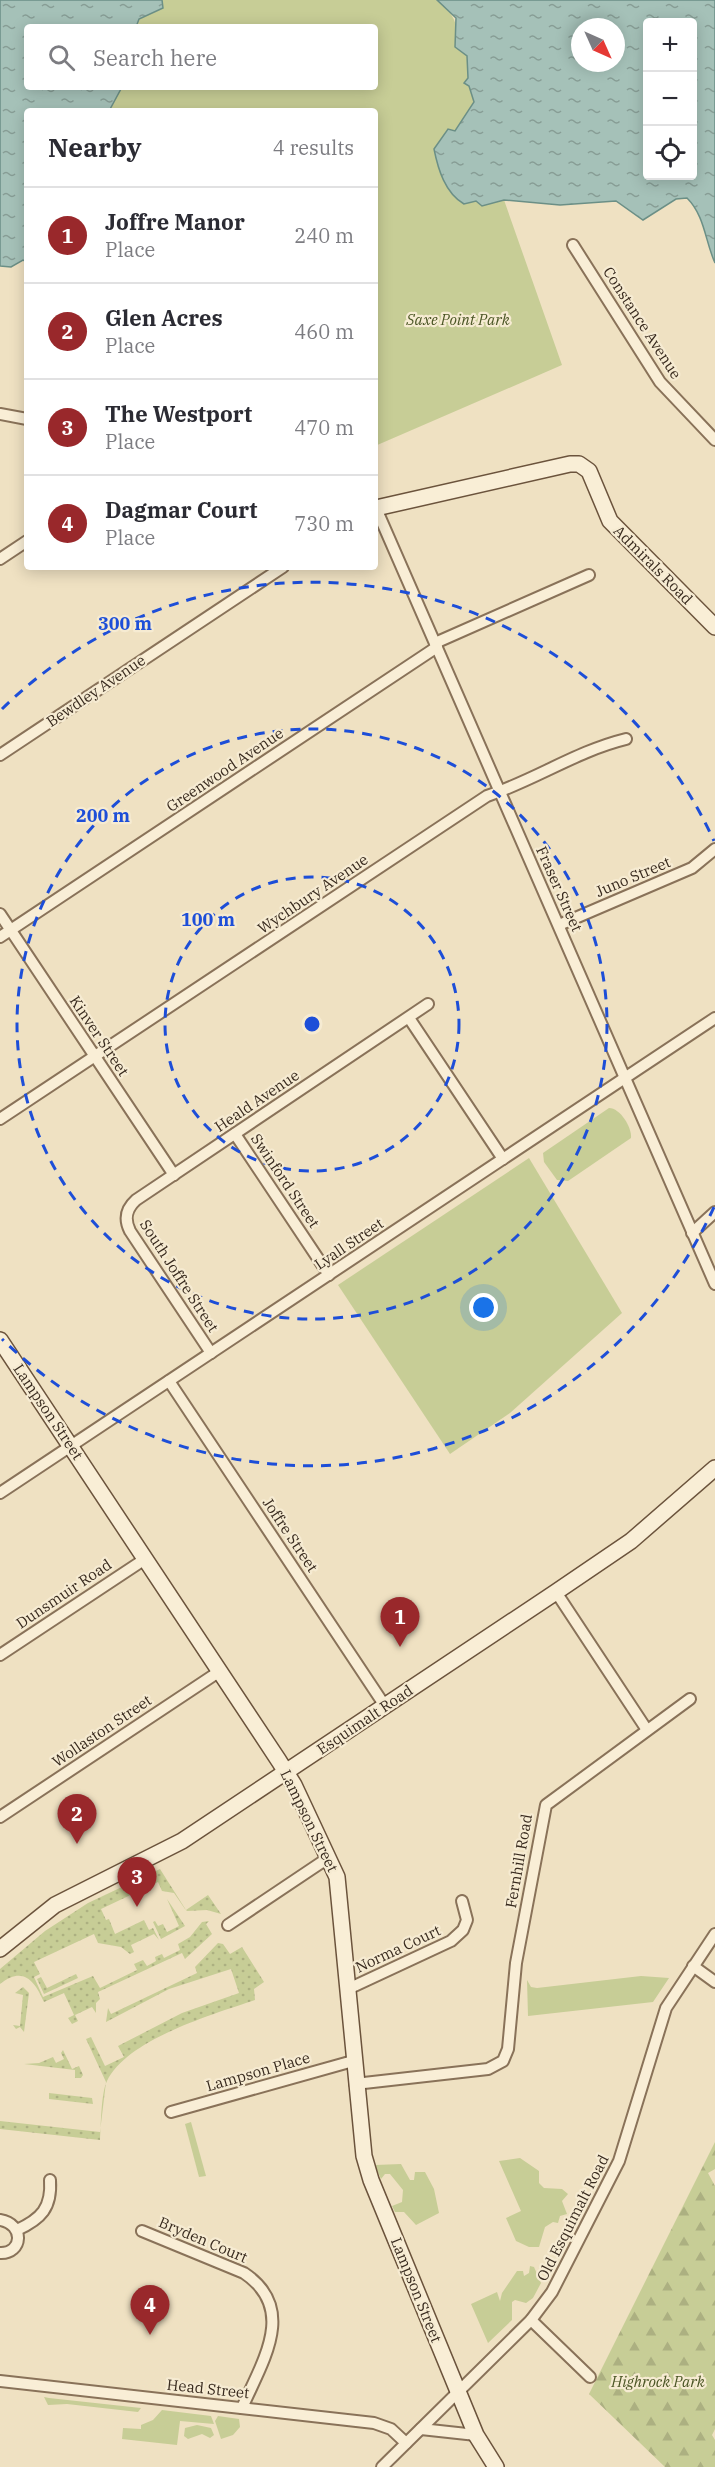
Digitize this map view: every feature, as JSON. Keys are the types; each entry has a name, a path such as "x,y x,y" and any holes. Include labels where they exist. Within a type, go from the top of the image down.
{"main road":[{"name":"Admirals Road","path":"378,506 570,464 583,465 592,475 610,521 715,627"},
{"name":"Lampson Street","path":"0,1340 286,1772 337,1876 341,1899 360,2135 371,2180 476,2435 496,2467"},
{"name":"Esquimalt Road","path":"0,1949 65,1899 179,1843 556,1592 631,1541 715,1467"}],"street":[{"name":"Constance Avenue","path":"573,245 660,382 715,440"},
{"path":"0,414 24,418"},
{"name":"Fraser Street","path":"378,514 715,1284"},
{"path":"0,559 24,543"},
{"name":"Bewdley Avenue","path":"0,755 278,570"},
{"name":"Greenwood Avenue","path":"0,937 436,645 589,576"},
{"name":"Wychbury Avenue","path":"0,1119 487,796 542,774 597,746 626,739"},
{"name":"Juno Street","path":"559,925 692,868 715,849"},
{"name":"Kinver Street","path":"0,914 174,1175"},
{"name":"Heald Avenue","path":"126,1214 136,1200 428,1004"},
{"path":"409,1018 503,1159"},
{"name":"Lyall Street","path":"0,1493 715,1018"},
{"name":"Swinford Street","path":"235,1134 329,1275"},
{"path":"693,1233 715,1212"},
{"name":"South Joffre Street","path":"126,1214 130,1231 211,1353"},
{"name":"Joffre Street","path":"169,1381 385,1706"},
{"name":"Dunsmuir Road","path":"0,1655 145,1558"},
{"path":"556,1592 647,1730 690,1699"},
{"name":"Wollaston Street","path":"0,1817 220,1671"},
{"name":"Fernhill Road","path":"355,2084 488,2069 503,2061 508,2049 516,1963 546,1805 647,1730"},
{"path":"228,1925 328,1858"},
{"name":"Norma Court","path":"348,1989 456,1938 467,1920 462,1901"},
{"name":"Old Esquimalt Road","path":"382,2467 531,2320 552,2292 619,2162 663,2016 715,1934"},
{"path":"693,1966 715,1982"},
{"name":"Lampson Place","path":"171,2112 353,2061"},
{"path":"17,2230 43,2215 48,2204 50,2180"},
{"path":"0,2220 9,2222 17,2230 16,2244 7,2253 0,2253"},
{"name":"Bryden Court","path":"142,2231 244,2273 258,2283 270,2300 274,2320 270,2339 242,2408"},
{"path":"531,2320 590,2377"},
{"name":"Head Street","path":"0,2381 374,2423 391,2429 406,2443"},
{"path":"421,2429 476,2435"}],"green space":[{"name":"Saxe Point Park","path":"162,0 437,0 452,15 456,25 455,47 467,56 469,86 474,102 455,131 448,129 476,201 482,206 504,200 562,365 378,445 378,108 111,108 120,90 378,90 378,24 137,24 139,19 163,8"},
{"path":"609,1108 617,1111 624,1119 630,1129 631,1138 568,1181 557,1180 544,1162 543,1153"},
{"path":"529,1158 622,1313 510,1413 450,1454 338,1285"},
{"path":"160,1869 186,1910 174,1893 162,1891 158,1882 101,1909 106,1920 109,1919 115,1934 144,1920 149,1930 153,1928 159,1940 154,1934 131,1945 134,1952 130,1954 121,1947 98,1943 94,1934 34,1962 40,1974 34,1977 43,1997 93,1976 100,1988 137,1970 134,1964 143,1960 147,1966 156,1961 155,1957 162,1954 164,1958 180,1950 178,1944 190,1937 202,1922 209,1921 206,1924 212,1934 185,1959 182,1953 98,1992 100,1999 96,2003 96,2013 92,2007 75,2015 78,2021 72,2024 68,2018 74,2015 64,1993 44,2002 37,1988 28,1978 16,1976 0,1984 0,1969 45,1931 88,1903"},
{"path":"208,1895 221,1914 207,1910 186,1910"},
{"path":"167,1899 185,1926 161,1939 153,1922 155,1921 158,1926 163,1924 167,1932 179,1926"},
{"path":"218,1943 223,1944 230,1954 242,1947 264,1982 254,1989 255,2000 195,2021 152,2041 117,2066 106,2085 86,2039 91,2037 105,2066 124,2057 118,2046 182,2013 239,1993 231,1969 169,1989 106,2022 108,2008 111,2014 197,1973 195,1967"},
{"path":"76,1974 78,1978 44,1994 37,1979 41,1977 47,1988"},
{"path":"641,1976 669,1978 653,2002 528,2016 527,1980 531,1987 537,1988"},
{"path":"23,1987 29,1993 24,2032 20,2027 16,2029 13,2025 20,2026 23,1995 15,1993"},
{"path":"63,2050 72,2069 79,2066 83,2075 81,2078 75,2078 75,2070 24,2064 39,2063 53,2057 56,2063 64,2059 61,2053"},
{"path":"106,2085 101,2127 102,2101"},
{"path":"49,2093 92,2098 93,2104 49,2099"},
{"path":"0,2121 100,2132 101,2127 100,2140 0,2129"},
{"path":"191,2122 206,2176 199,2177 185,2124"},
{"name":"Highrock Park","path":"715,2142 715,2169 708,2173 715,2186 715,2429 712,2435 715,2440 715,2467 665,2467 589,2394"},
{"path":"520,2158 539,2171 539,2183 544,2188 562,2189 568,2194 562,2201 567,2214 560,2216 558,2223 553,2222 545,2227 539,2247 529,2247 516,2241 506,2218 521,2211 499,2161"},
{"path":"401,2164 410,2180 414,2180 415,2172 425,2172 434,2189 439,2213 416,2225 404,2212 395,2212 392,2206 402,2202 403,2190 390,2174 385,2174 381,2179 375,2165"},
{"path":"530,2266 534,2267 541,2283 533,2298 526,2303 515,2300 512,2302 512,2320 488,2343 471,2304 497,2292 500,2301 502,2293 517,2271 523,2271 524,2276 529,2273"},
{"path":"44,2397 141,2408 138,2412 67,2404 48,2405"},
{"path":"162,2410 211,2416 214,2424 180,2421 177,2445 122,2439 123,2428 141,2429 141,2425 153,2420"},
{"path":"218,2416 239,2419 240,2427 233,2435 221,2439 215,2421"},
{"path":"197,2425 211,2428 214,2435 210,2438 202,2434 188,2439 184,2436 185,2428"}],"water":[{"path":"0,0 162,0 163,8 139,19 137,24 24,24 24,90 120,90 111,108 24,108 24,260 11,267 0,266"},
{"path":"437,0 715,0 715,263 698,213 687,198 676,199 643,220 616,201 560,205 504,200 482,206 476,201 464,204 457,199 443,180 434,149 448,129 455,131 474,102 469,86 464,83 468,78 467,56 455,47 456,18"}],"place":[{"name":"Joffre Manor","path":"400,1647"},
{"name":"Glen Acres","path":"77,1844"},
{"name":"The Westport","path":"137,1907"},
{"name":"Dagmar Court","path":"150,2335"}]}
